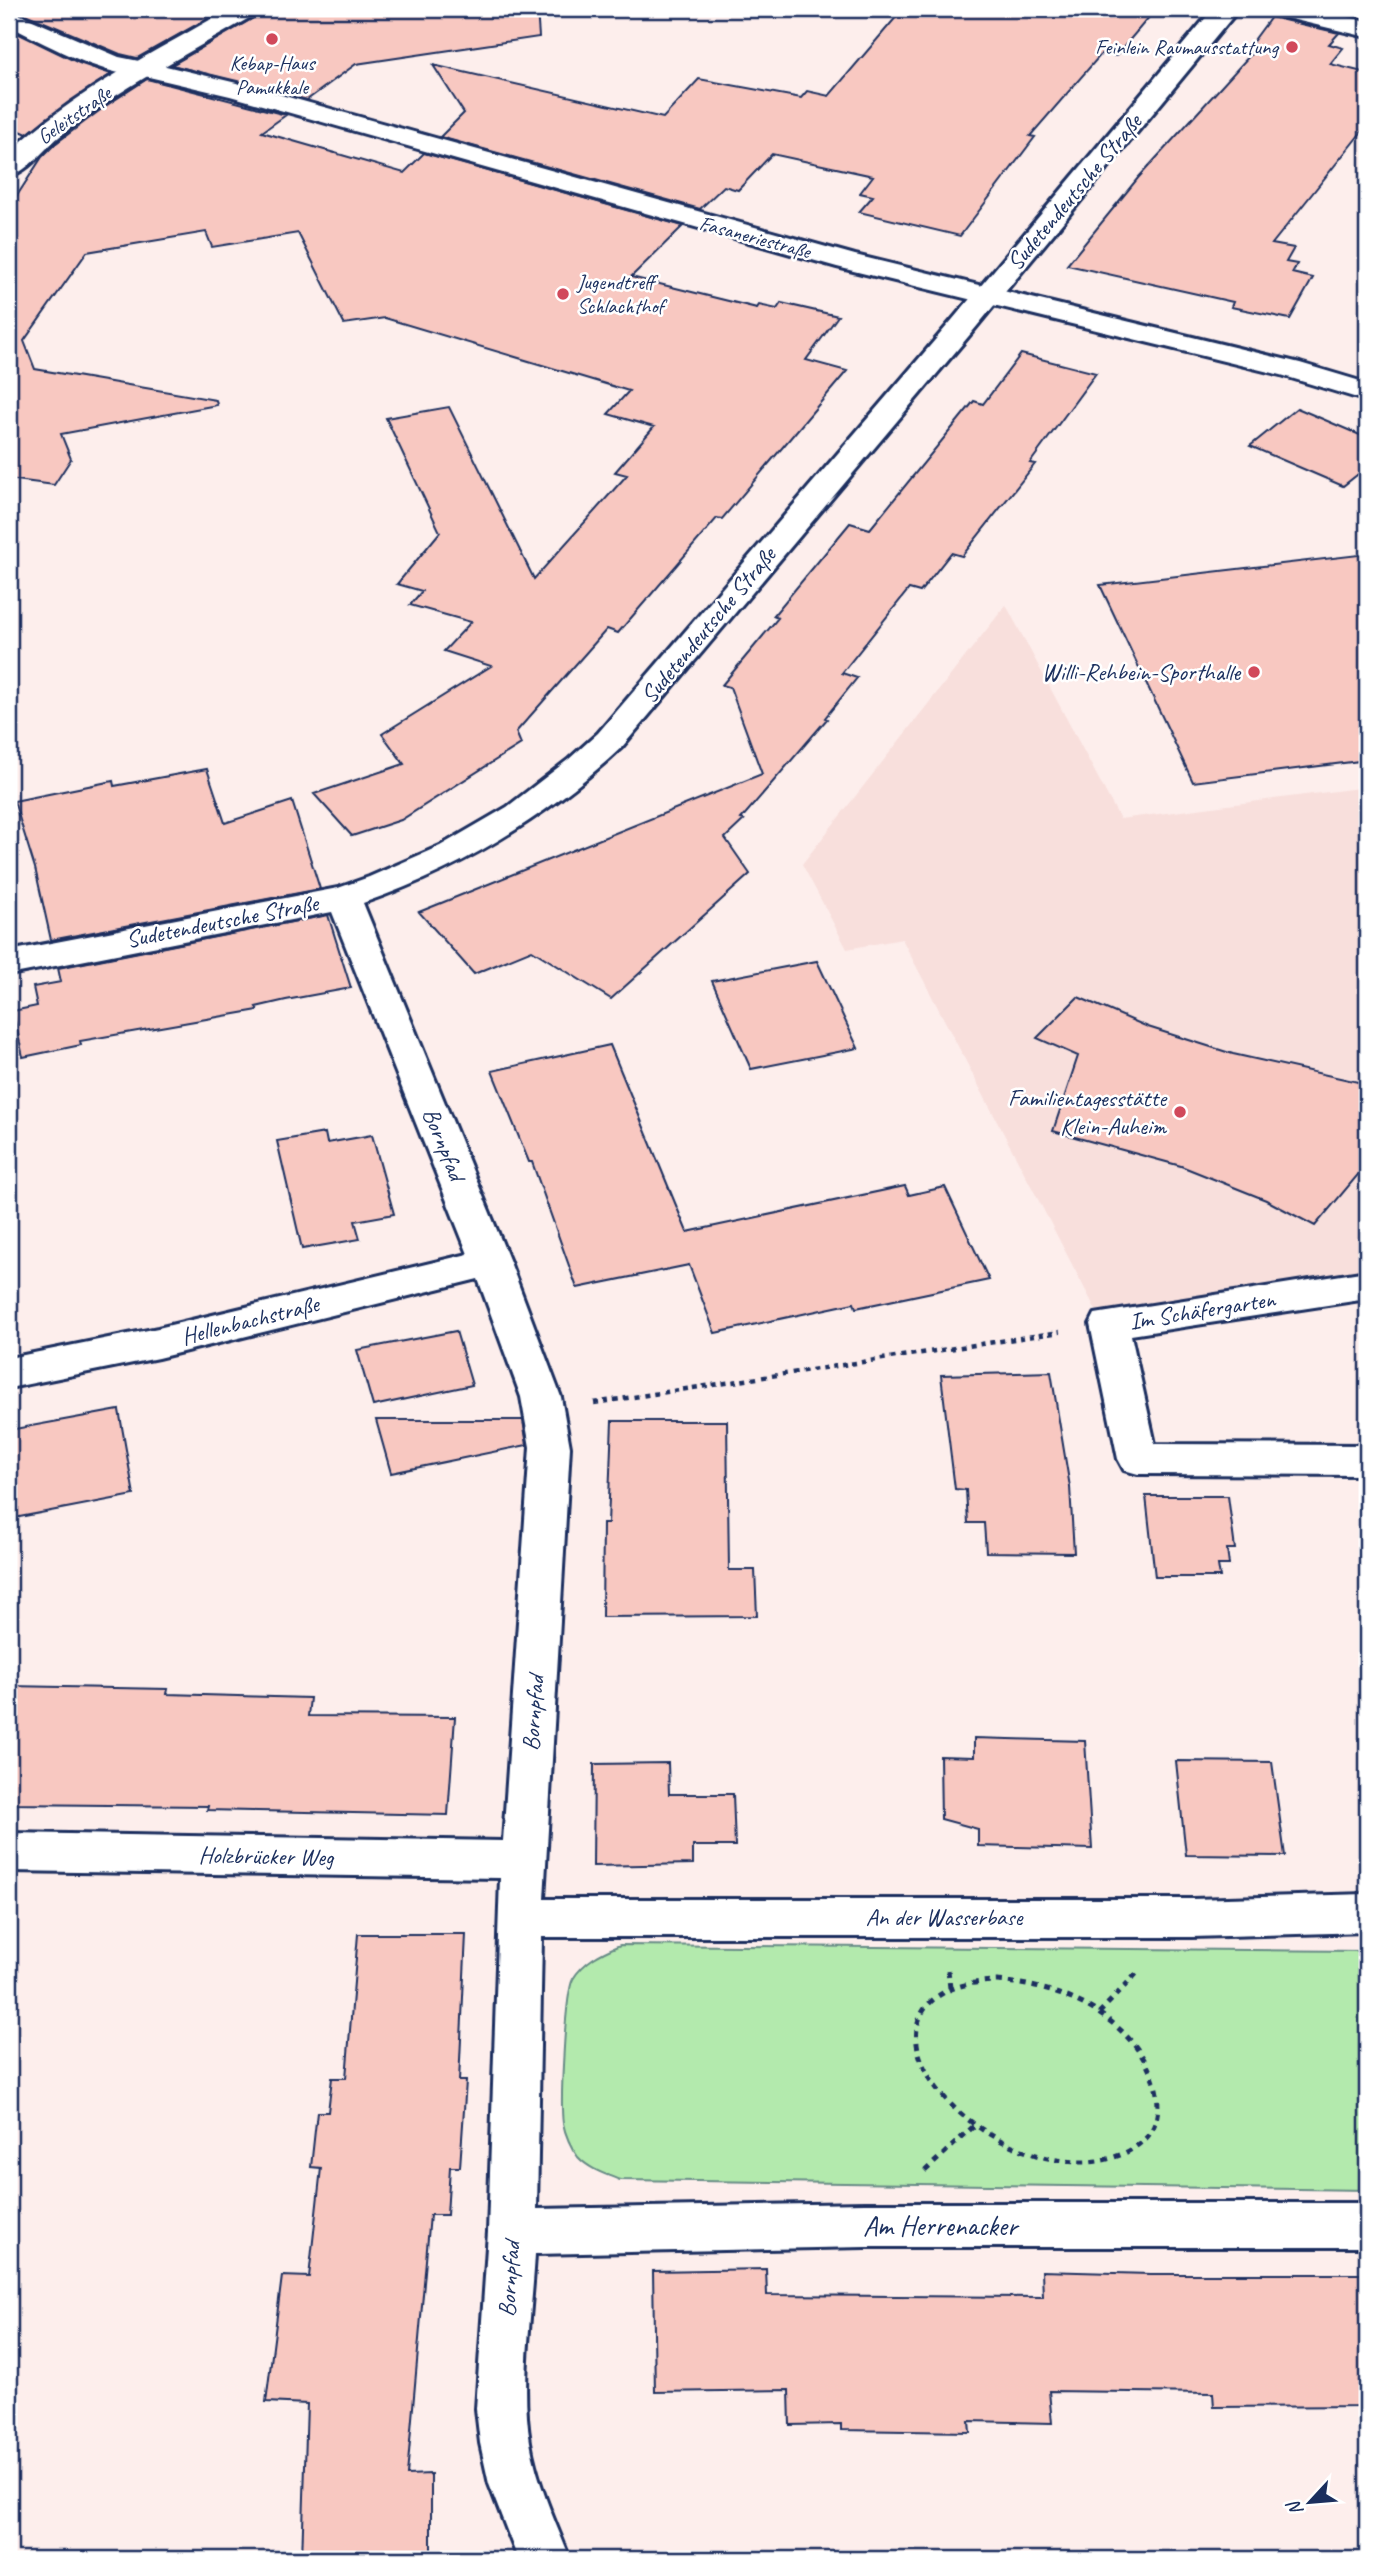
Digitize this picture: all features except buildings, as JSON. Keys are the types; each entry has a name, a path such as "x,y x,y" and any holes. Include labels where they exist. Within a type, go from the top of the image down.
{"street":[{"name":"Geleitstraße","path":"9,168 57,124 247,9"},
{"name":"Sudetendeutsche Straße","path":"9,963 344,898 391,883 488,835 540,801 578,771 610,740 988,295 1226,9"},
{"path":"1279,9 1367,29"},
{"name":"Fasaneriestraße","path":"9,18 112,63 236,90 772,241 1290,369 1367,392"},
{"name":"Bornpfad","path":"344,898 491,1262 545,1410 550,1447 520,1918 512,2232 501,2409 505,2443 515,2484 544,2559"},
{"name":"Hellenbachstraße","path":"9,1373 158,1343 491,1262"},
{"name":"Im Schäfergarten","path":"1367,1285 1109,1324 1138,1459 1367,1460"},
{"name":"Holzbrücker Weg","path":"9,1852 524,1860"},
{"name":"An der Wasserbase","path":"520,1918 1192,1918 1367,1913"},
{"name":"Am Herrenacker","path":"512,2232 879,2225 1367,2225"}],"path":[{"path":"545,1410 1109,1324"},
{"path":"975,2125 933,2084 923,2065 917,2043 916,2026 922,2007 936,1994 950,1988 998,1981 1022,1984 1070,2000 1099,2013 1127,2034 1147,2061 1157,2084 1160,2100 1156,2124 1148,2139 1134,2150 1104,2160 1066,2162 1001,2140"}],"shaded area":[{"name":"Familientagesstätte Klein-Auheim","path":"1006,605 1120,819 1367,787 1367,1275 1099,1316 902,939 847,949 802,864"}],"green space":[{"path":"620,1945 1367,1951 1367,2190 620,2180 592,2168 575,2153 564,2127 562,2094 566,2026 573,1979 588,1962"}],"place":[{"name":"Kebap-Haus Pamukkale","path":"272,39"},
{"name":"Feinlein Raumausstattung","path":"1292,47"},
{"name":"Jugendtreff Schlachthof","path":"563,294"},
{"name":"Willi-Rehbein-Sporthalle","path":"1254,672"},
{"name":"Familientagesstätte Klein-Auheim","path":"1180,1112"}]}
